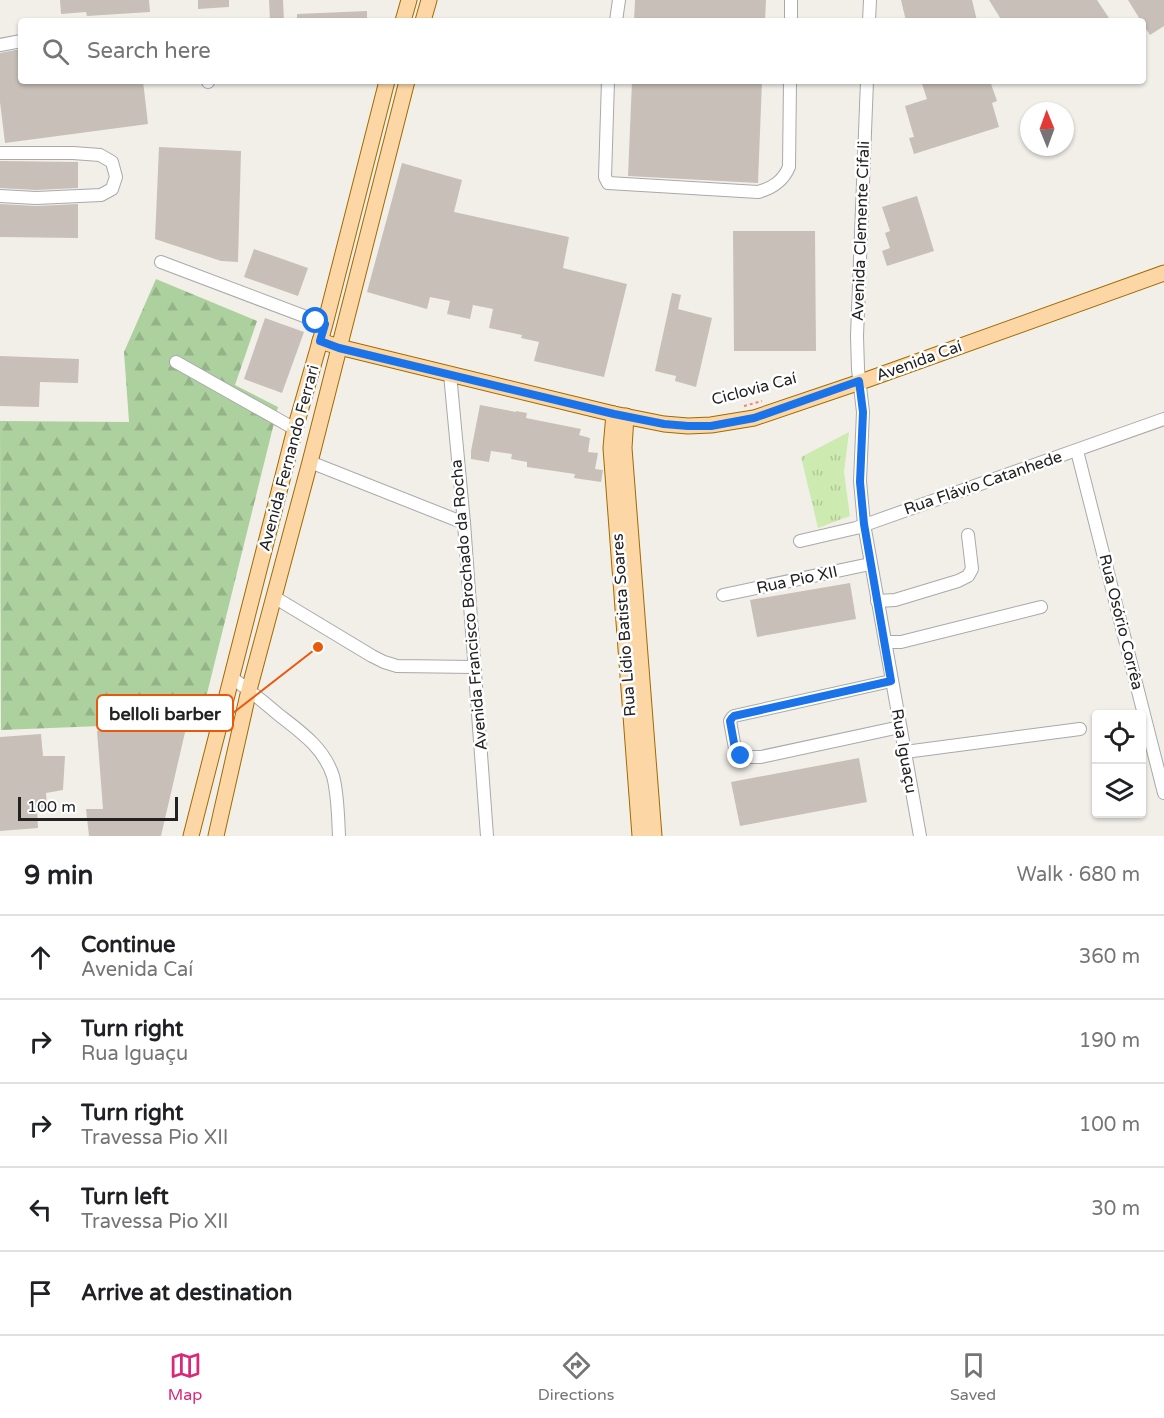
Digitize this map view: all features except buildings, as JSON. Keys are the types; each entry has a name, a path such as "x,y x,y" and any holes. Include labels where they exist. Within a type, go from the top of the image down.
{"main road":[{"path":"404,18 409,0"},
{"path":"424,18 429,0"},
{"name":"Avenida Fernando Ferrari","path":"191,836 386,84"},
{"name":"Avenida Fernando Ferrari","path":"217,835 249,690 406,84"},
{"path":"370,146 389,149"},
{"name":"Avenida Caí","path":"320,341 339,348 620,415 664,424 711,426 754,418 1164,273"},
{"name":"Rua Lídio Batista Soares","path":"620,415 611,448 621,500 647,831"}],"street":[{"path":"616,18 619,0"},
{"path":"791,0 791,18"},
{"path":"869,18 870,0"},
{"path":"0,45 18,42"},
{"path":"608,84 605,177 608,183 758,192 778,183 786,175 789,167 790,84"},
{"name":"Avenida Clemente Cifali","path":"859,381 857,336 867,84"},
{"path":"0,153 100,155 112,162 116,177 112,189 101,195 36,198 0,196"},
{"path":"161,262 325,324"},
{"path":"176,362 295,429"},
{"name":"Avenida Francisco Brochado da Rocha","path":"450,374 464,522 487,836"},
{"name":"Rua Iguaçu","path":"859,381 863,412 860,482 864,524 920,836"},
{"name":"Rua Flávio Catanhede","path":"800,541 856,528 1164,419"},
{"name":"Rua Osório Corrêa","path":"1077,450 1159,755 1164,793"},
{"path":"310,462 464,522"},
{"path":"877,601 895,600 968,576 972,569 968,535"},
{"name":"Rua Pio XII","path":"723,595 870,564"},
{"path":"274,597 372,657 384,662 397,666 475,667"},
{"path":"885,642 901,642 1041,607"},
{"path":"232,678 306,736 326,760 336,789 339,836"},
{"path":"891,681 734,716 730,721 736,754 761,756 900,727"},
{"path":"905,752 1080,729"}],"path":[{"name":"Ciclovia Caí","path":"738,407 772,398"}],"green space":[{"path":"156,279 257,321 235,385 278,407 200,722 1,730 0,421 129,422 124,352"},
{"path":"849,432 844,472 850,516 818,528 801,457"}],"place":[{"name":"belloli barber","path":"318,647"}],"route":[{"path":"316,321 325,324 320,341 339,348 664,424 711,426 735,423 859,381 863,412 860,482 864,524 891,681 734,716 730,721 736,754 741,756"}]}
